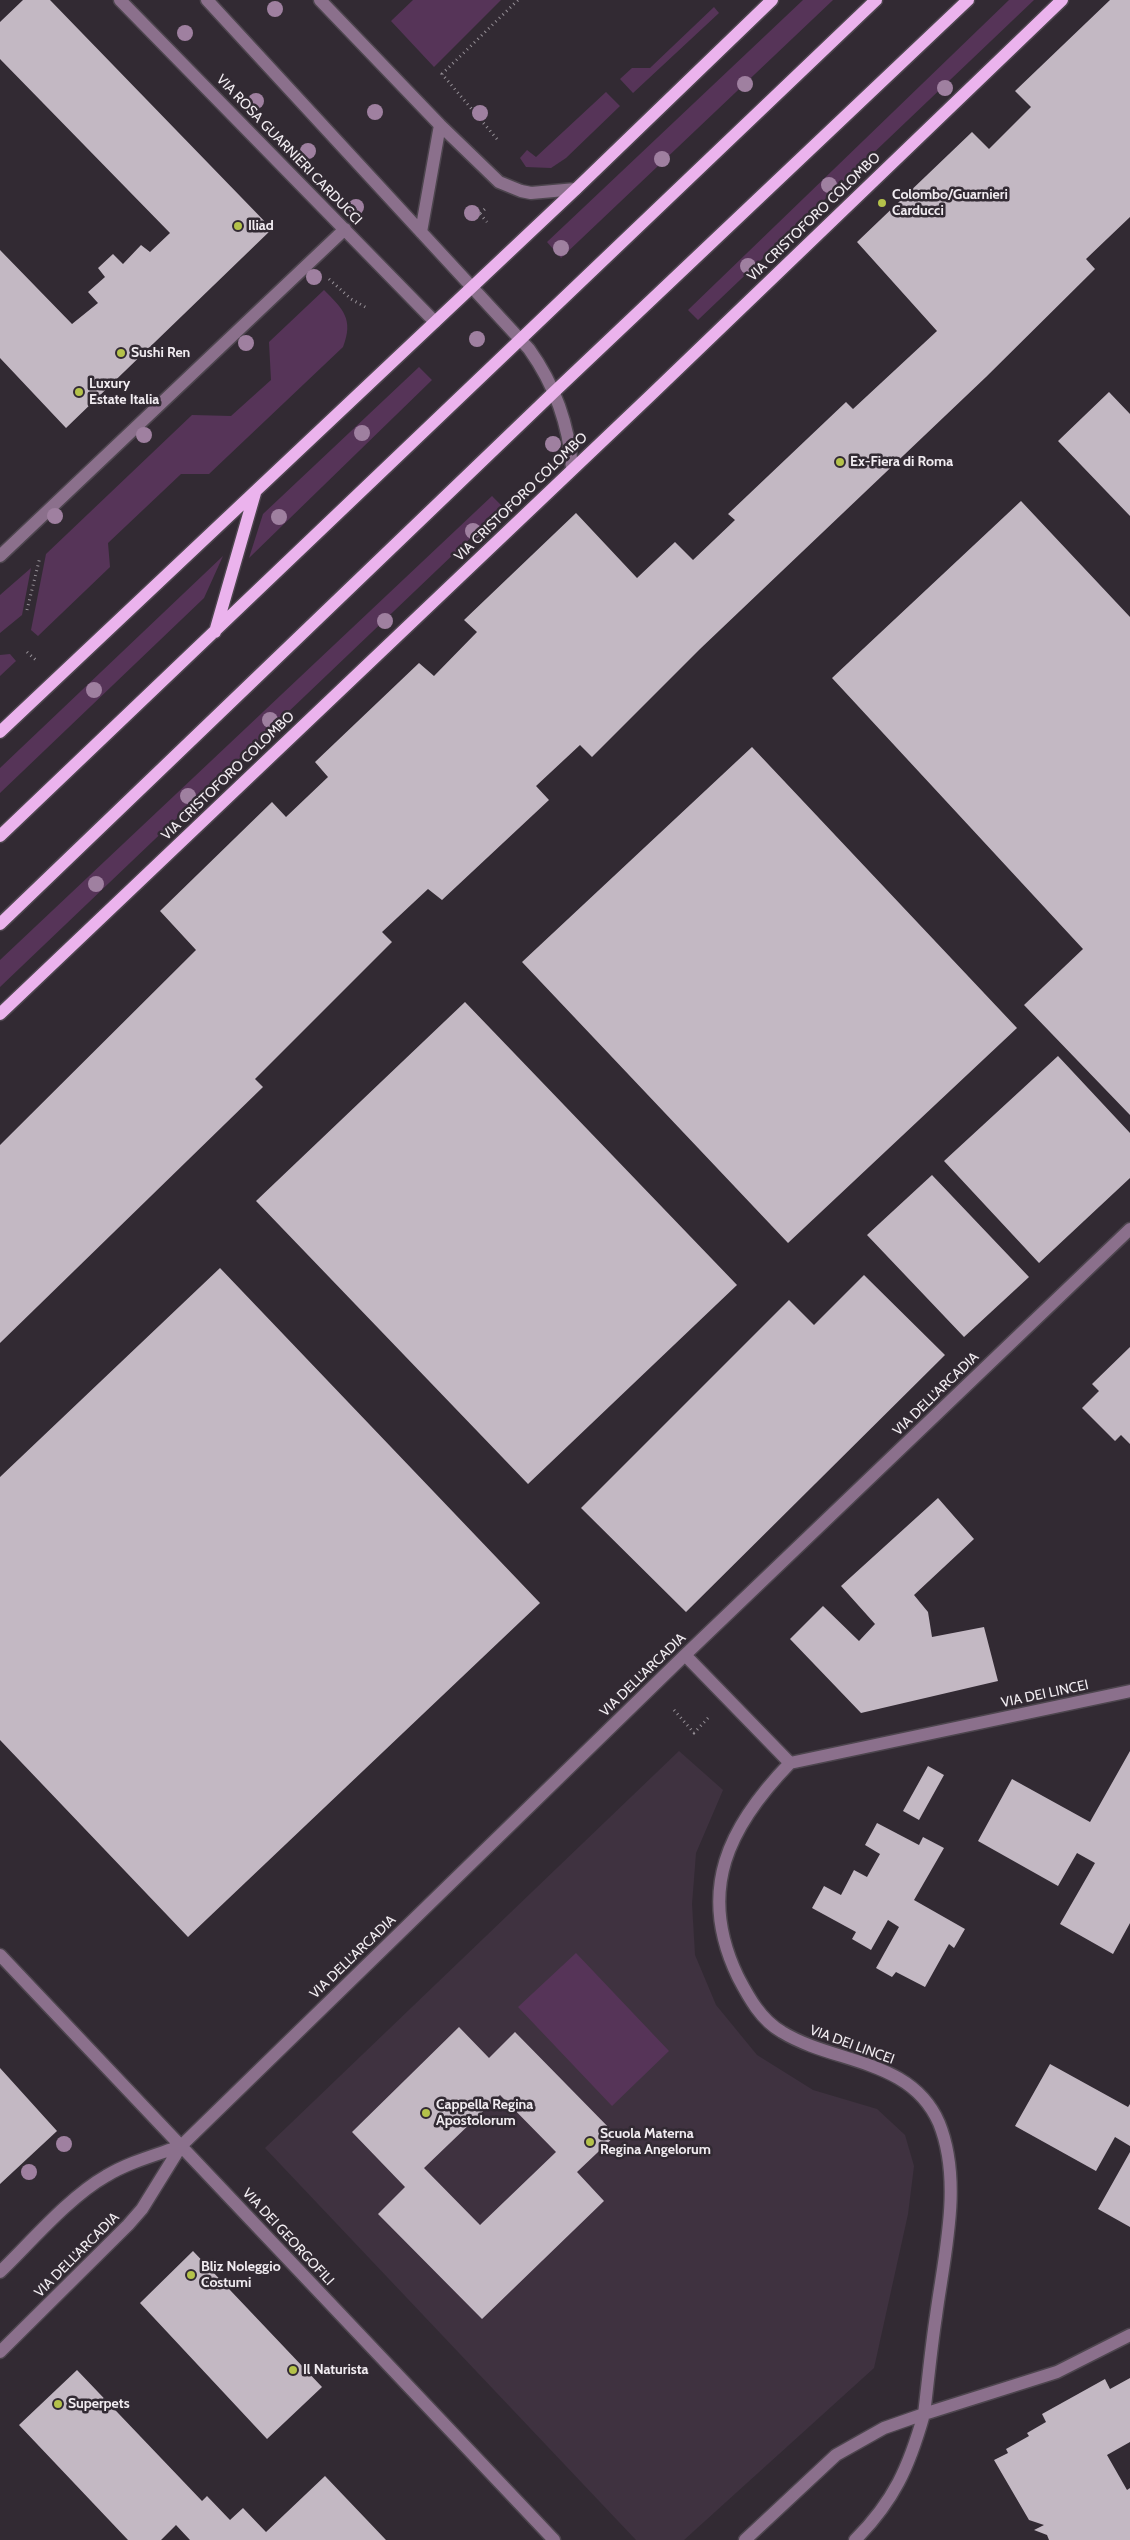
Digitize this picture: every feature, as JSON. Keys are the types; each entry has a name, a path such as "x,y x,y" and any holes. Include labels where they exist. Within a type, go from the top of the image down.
{"main road":[{"path":"0,732 576,189 772,0"},
{"path":"0,836 876,0"},
{"path":"0,924 553,393 968,0"},
{"name":"VIA CRISTOFORO COLOMBO","path":"0,1014 1062,0"},
{"path":"215,632 255,492"}],"street":[{"name":"VIA ROSA GUARNIERI CARDUCCI","path":"120,0 434,322"},
{"path":"207,0 520,338 537,361 553,393 565,424 572,468"},
{"path":"320,0 489,174 510,187 531,193 576,189"},
{"path":"422,232 440,125"},
{"path":"0,556 346,230"},
{"name":"VIA DELL'ARCADIA","path":"0,2352 142,2209 181,2146 685,1655 1130,1229"},
{"path":"685,1655 790,1762"},
{"name":"VIA DEI LINCEI","path":"855,2540 879,2514 900,2483 913,2454 924,2414 950,2202 949,2159 938,2121 916,2091 876,2066 814,2048 780,2031 766,2020 752,2001 732,1964 722,1928 721,1876 731,1844 741,1823 761,1794 790,1762 1130,1691"},
{"name":"VIA DEI GEORGOFILI","path":"0,1955 554,2540"},
{"name":"VIA DELL'ARCADIA","path":"0,2272 66,2208 104,2177 124,2166 181,2146"},
{"path":"745,2540 836,2455 884,2428 1057,2372 1130,2335"}],"path":[{"path":"501,144 442,74 518,0"},
{"path":"473,220 493,202"},
{"path":"480,214 487,222"},
{"path":"26,532 42,549 28,610"},
{"path":"674,1710 694,1733 708,1718"}],"shaded area":[{"path":"413,0 501,0 434,67 391,21"},
{"path":"803,0 833,0 561,258 547,242"},
{"path":"1009,0 1034,0 698,320 688,310"},
{"path":"714,7 719,13 633,93 620,79 632,68 650,68"},
{"path":"606,92 620,106 566,158 551,168 526,167 520,158 527,150 536,157"},
{"path":"324,290 337,303 345,315 347,329 343,347 209,474 181,474 108,543 110,567 38,636 31,630 46,554 192,415 231,416 271,380 269,342"},
{"path":"419,367 432,380 249,558 263,514"},
{"path":"492,496 503,507 0,987 0,960"},
{"path":"223,556 204,598 0,793 0,768"},
{"path":"31,568 22,615 0,633 0,595"},
{"path":"10,654 16,661 0,676 0,655"},
{"name":"Scuola Materna Regina Angelorum","path":"679,1751 723,1790 696,1853 692,1904 695,1955 716,2005 757,2055 813,2090 877,2109 905,2135 914,2166 908,2214 874,2368 684,2540 636,2540 265,2148"},
{"path":"576,1953 669,2051 612,2106 518,2007"}],"building":[{"path":"23,0 50,0 272,229 66,428 0,358 0,250 72,324 98,303 88,292 105,277 98,268 113,254 123,264 141,245 150,252 170,233 0,59 0,22"},
{"path":"1110,0 1130,0 1130,217 1086,259 1095,269 986,377 700,649 592,757 580,745 536,786 549,800 442,900 428,889 382,932 392,942 255,1079 263,1087 0,1343 0,1145 196,950 160,911 272,802 286,817 328,777 315,762 419,663 434,676 477,632 464,620 576,513 637,578 675,542 693,560 735,520 728,514 846,402 853,409 937,331 857,242 972,132 989,149 1031,107 1015,91"},
{"path":"1109,392 1130,414 1130,516 1058,441"},
{"path":"1021,501 1130,617 1130,1115 1024,1005 1083,949 832,678"},
{"path":"752,747 1017,1028 788,1243 522,962"},
{"path":"465,1002 737,1285 528,1484 256,1201"},
{"path":"1058,1056 1130,1133 1130,1178 1039,1263 944,1161"},
{"path":"932,1175 1029,1277 964,1337 867,1235"},
{"path":"220,1268 540,1603 188,1937 0,1740 0,1477"},
{"path":"864,1275 945,1355 686,1612 581,1508 789,1300 814,1325"},
{"path":"1130,1347 1130,1444 1121,1435 1115,1441 1082,1408 1099,1391 1092,1384"},
{"path":"938,1498 974,1539 914,1595 928,1612 932,1637 984,1627 998,1681 861,1713 790,1639 823,1606 859,1641 875,1624 841,1586"},
{"path":"1130,1751 1130,1923 1113,1954 1060,1924 1095,1863 1077,1853 1058,1886 978,1841 1012,1779 1090,1822"},
{"path":"928,1766 944,1775 919,1820 903,1811"},
{"path":"877,1823 919,1845 923,1837 944,1848 914,1900 965,1929 954,1948 949,1944 925,1987 896,1972 892,1977 876,1968 899,1927 888,1920 871,1950 852,1939 856,1932 812,1908 824,1886 841,1895 854,1870 867,1877 880,1854 865,1845"},
{"path":"459,2027 489,2058 515,2032 616,2135 577,2172 604,2201 482,2319 378,2214 405,2187 352,2132","holes":["500,2095 556,2152 480,2225 424,2168"]},
{"path":"1050,2064 1128,2107 1130,2104 1130,2146 1115,2137 1096,2171 1015,2126"},
{"path":"0,2068 57,2131 0,2184"},
{"path":"1130,2152 1130,2227 1098,2209"},
{"path":"193,2251 322,2387 267,2439 140,2303"},
{"path":"77,2370 202,2501 207,2496 230,2520 243,2508 266,2532 325,2476 386,2540 190,2540 176,2525 161,2540 128,2540 19,2425"},
{"path":"1130,2378 1130,2442 1107,2455 1127,2490 1130,2488 1130,2540 1049,2540 1047,2535 1034,2530 1044,2525 1029,2520 994,2460 1008,2453 1006,2449 1029,2436 1027,2433 1046,2422 1042,2414 1105,2379 1110,2389"}],"place":[{"name":"Colombo/Guarnieri Carducci","path":"882,203"},
{"name":"Iliad","path":"238,226"},
{"name":"Sushi Ren","path":"121,353"},
{"name":"Luxury Estate Italia","path":"79,392"},
{"name":"Ex-Fiera di Roma","path":"840,462"},
{"name":"Cappella Regina Apostolorum","path":"426,2113"},
{"name":"Scuola Materna Regina Angelorum","path":"590,2142"},
{"name":"Bliz Noleggio Costumi","path":"191,2275"},
{"name":"Il Naturista","path":"293,2370"},
{"name":"Superpets","path":"58,2404"}]}
